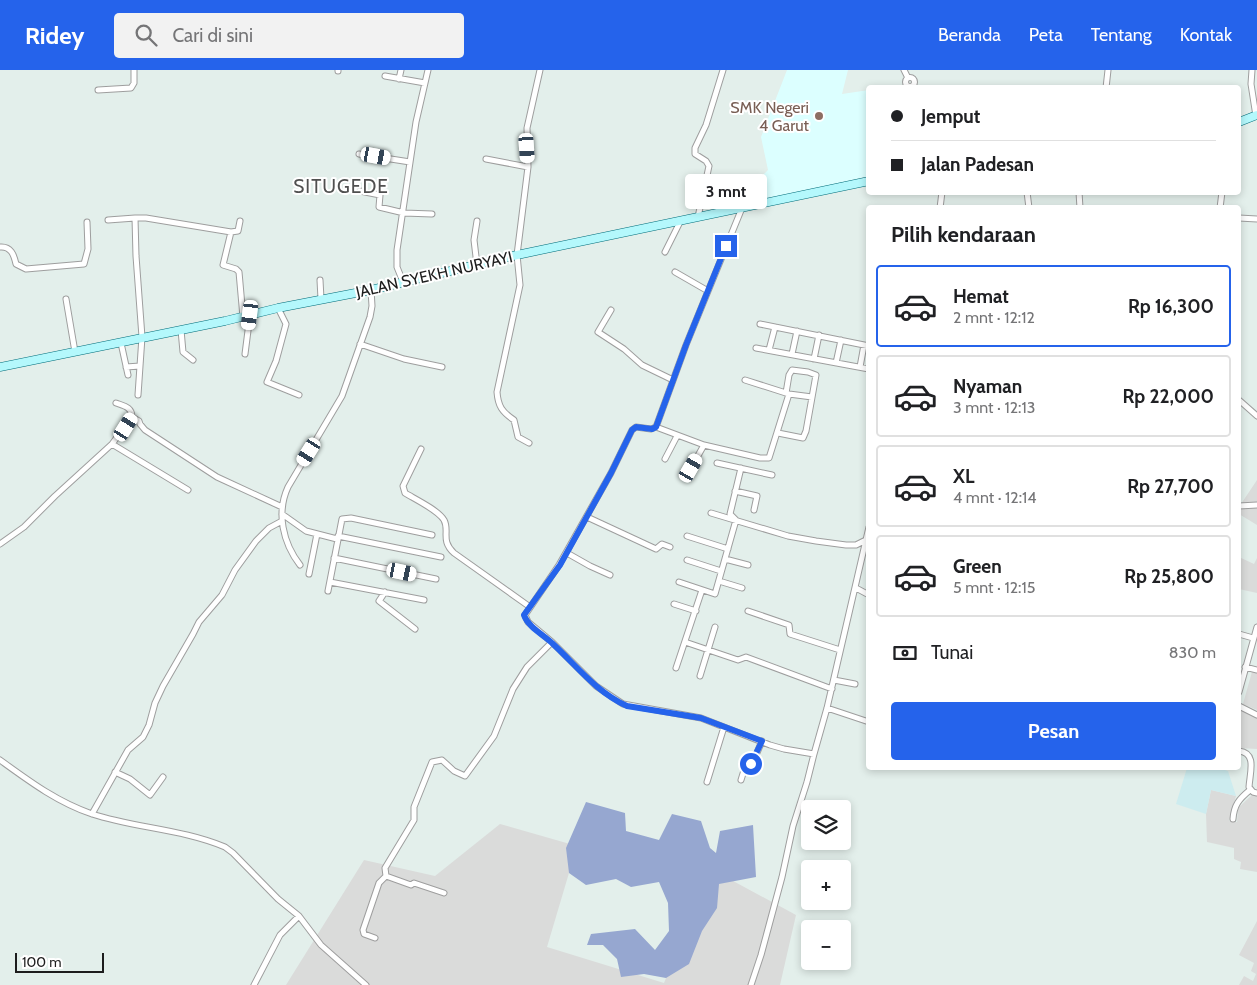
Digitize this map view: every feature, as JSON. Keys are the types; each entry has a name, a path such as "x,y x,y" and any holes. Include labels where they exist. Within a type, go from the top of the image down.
{"main road":[{"path":"1241,121 1257,115"},
{"name":"JALAN SYEKH NURYAYI","path":"0,368 278,308 371,290 517,256 866,182"}],"street":[{"path":"98,90 131,88 134,84 134,70"},
{"path":"399,79 401,70"},
{"path":"403,282 399,276 396,262 416,122 428,70"},
{"path":"529,443 518,437 514,420 502,411 498,404 497,392 520,289 517,256 528,167 527,128 540,70"},
{"path":"698,218 709,166 706,161 697,157 695,148 706,125 723,70"},
{"path":"904,70 908,78 906,83 908,85"},
{"path":"1106,85 1108,70"},
{"path":"1252,70 1251,84 1257,115"},
{"path":"385,76 425,83"},
{"path":"359,154 410,162"},
{"path":"486,159 528,167"},
{"path":"360,190 380,195 379,207 404,212 432,214"},
{"path":"656,427 742,208"},
{"path":"135,218 142,337 138,395"},
{"path":"108,220 146,218 231,232 238,231 240,221"},
{"path":"1241,218 1257,219"},
{"path":"477,221 474,240 477,265"},
{"path":"0,247 8,248 12,252 16,264 26,269 84,264 88,249 87,222"},
{"path":"666,252 680,222"},
{"path":"231,232 223,265 236,269 239,272 247,316 245,354"},
{"path":"675,272 708,291"},
{"path":"320,280 321,299"},
{"path":"300,565 290,550 282,521 282,507 288,487 342,396 372,312 371,290"},
{"path":"66,299 76,352"},
{"path":"278,308 286,324 276,361 267,382 299,395"},
{"path":"611,310 598,332 624,349 642,365 673,380"},
{"path":"760,324 866,346 860,367"},
{"path":"769,350 775,327"},
{"path":"181,330 183,352 193,360"},
{"path":"792,354 797,331"},
{"path":"814,358 819,335"},
{"path":"836,363 842,340"},
{"path":"121,342 128,376"},
{"path":"360,344 404,359 442,367"},
{"path":"756,348 866,368"},
{"path":"126,367 140,366"},
{"path":"778,433 803,438 806,431 816,375 814,373 793,369 789,375 788,393 778,433 771,457 766,459 704,445 656,427 652,429 634,428 587,517 552,577 524,615 526,620 552,642 596,686 627,706 701,718 784,749 814,754"},
{"path":"745,380 788,393 812,396"},
{"path":"1241,402 1257,416"},
{"path":"116,403 130,409 132,416 139,421 145,430 217,476 282,507"},
{"path":"0,544 24,527 112,444 132,416"},
{"path":"665,459 677,436"},
{"path":"112,444 188,490"},
{"path":"691,468 704,445"},
{"path":"420,449 403,486 405,493 442,517 446,524 447,545 454,553 530,606"},
{"path":"717,463 772,475"},
{"path":"736,520 730,514 740,468"},
{"path":"735,491 757,496 754,510"},
{"path":"1241,506 1257,505"},
{"path":"711,513 788,536 816,542 856,545 866,540"},
{"path":"282,514 306,531 317,534 441,557"},
{"path":"587,517 656,549 662,544 670,547"},
{"path":"328,590 342,519 351,518 432,535"},
{"path":"679,582 715,594 736,520"},
{"path":"92,814 130,748 145,734 155,703 163,686 199,622 222,595 235,570 256,541 269,528 282,521"},
{"path":"309,574 317,534"},
{"path":"687,536 728,549"},
{"path":"751,985 777,896 793,826 832,689 866,540"},
{"path":"566,552 610,575"},
{"path":"334,558 436,579"},
{"path":"725,559 748,565"},
{"path":"687,560 721,571"},
{"path":"719,581 742,588"},
{"path":"330,582 424,600"},
{"path":"856,588 866,593"},
{"path":"676,668 702,590"},
{"path":"386,592 379,601 415,629"},
{"path":"674,604 696,611"},
{"path":"748,611 789,625 790,634 840,650"},
{"path":"1241,684 1257,627"},
{"path":"700,676 715,628"},
{"path":"1241,635 1253,638"},
{"path":"375,938 364,934 363,930 380,883 386,876 385,868 390,861 391,855 414,820 414,808 432,762 442,760 454,771 465,776 494,736 514,689 528,667 552,642"},
{"path":"685,642 738,660 746,656 832,689"},
{"path":"1245,667 1257,670"},
{"path":"834,680 854,684"},
{"path":"1241,707 1257,714"},
{"path":"827,708 866,721"},
{"path":"707,782 724,727"},
{"path":"741,780 746,765 753,762 762,741"},
{"path":"1241,751 1248,752 1252,756 1250,790"},
{"path":"0,760 50,795 92,814 163,829 225,847 278,899 299,916 321,945 366,985"},
{"path":"115,772 130,779 150,795 163,777"},
{"path":"1250,790 1257,793"},
{"path":"1233,819 1233,811 1237,803 1250,790"},
{"path":"386,876 411,885 415,884 444,893"},
{"path":"254,985 280,935 299,916"}],"shaded area":[{"name":"SMK Negeri 4 Garut","path":"787,70 848,70 842,94 866,90 866,177 758,202 755,183 768,170 761,137"},
{"path":"1257,480 1257,525 1241,515 1241,504"},
{"path":"1241,558 1254,564 1257,558 1257,593 1241,589"},
{"path":"1257,667 1257,710 1243,704 1253,668"},
{"path":"1241,709 1257,717 1257,749 1241,748"},
{"path":"1186,770 1228,771 1236,796 1211,790 1206,814 1176,804"},
{"path":"1211,790 1236,796 1229,821 1237,822 1238,808 1252,795 1257,795 1257,872 1240,869 1241,862 1234,859 1234,848 1207,842 1206,814"},
{"path":"586,802 625,813 626,831 659,840 672,814 701,821 710,848 716,853 720,831 753,825 756,877 719,884 717,908 702,931 689,964 666,978 644,974 621,977 617,959 603,945 587,945 591,934 635,929 655,950 669,931 668,903 659,882 631,887 616,879 586,885 569,873 566,848"},
{"path":"500,824 577,846 547,947 664,983 711,869 796,915 780,985 286,985 364,860 435,876"},
{"path":"1257,921 1257,985 1239,985 1244,976 1253,981 1256,974 1251,971 1254,963 1239,955"}],"place":[{"name":"SMK Negeri 4 Garut","path":"819,116"}],"district":[{"name":"SITUGEDE","path":"341,186"}],"route":[{"path":"726,246 686,345 656,427 648,429 636,427 632,430 616,464 560,565 524,615 528,622 552,642 601,690 627,706 655,709 701,718 762,741 751,764"}]}
